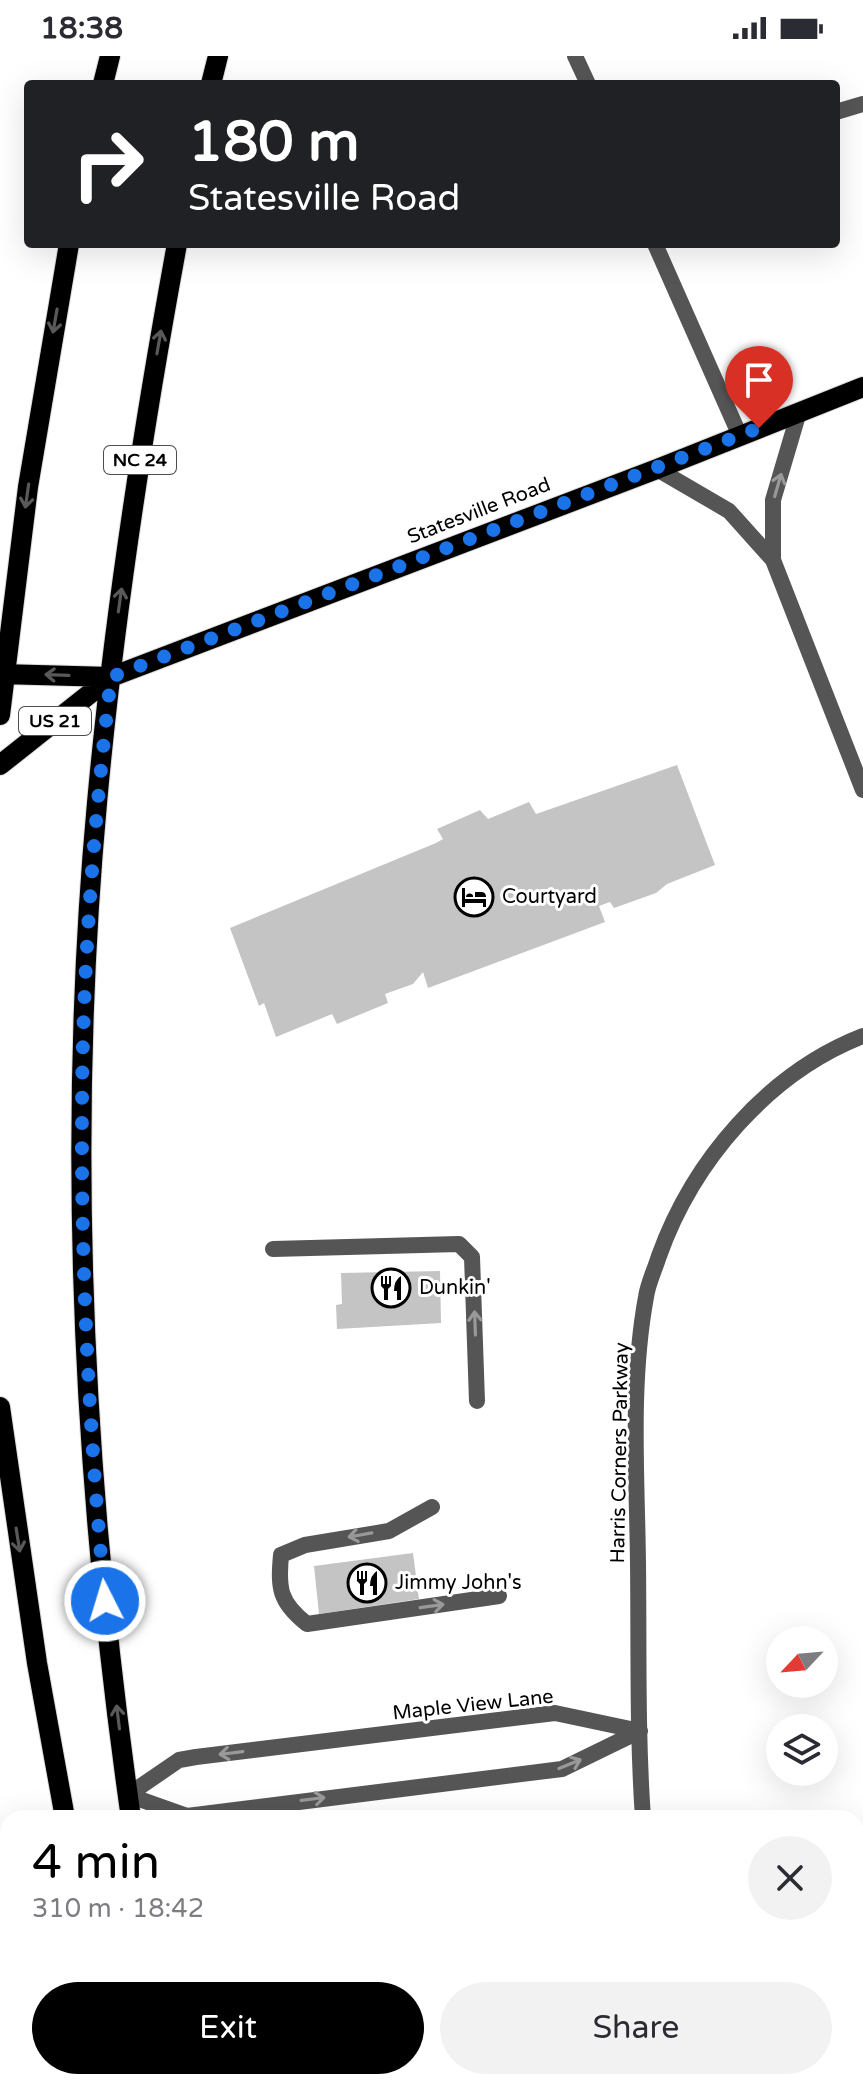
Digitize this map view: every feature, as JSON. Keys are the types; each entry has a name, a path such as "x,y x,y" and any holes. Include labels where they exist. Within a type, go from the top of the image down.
{"main road":[{"path":"104,80 110,56"},
{"path":"209,80 211,56"},
{"path":"210,80 218,56"},
{"path":"0,715 2,673 30,473 68,248"},
{"name":"NC 24","path":"130,1810 97,1519 83,1236 85,991 97,804 111,677 133,503 176,248"},
{"name":"Statesville Road","path":"0,765 111,677 863,387"},
{"name":"Statesville Road","path":"2,673 111,677"},
{"path":"0,1407 37,1663 64,1810"}],"street":[{"path":"575,56 586,80"},
{"path":"840,111 863,104"},
{"path":"657,248 740,436"},
{"path":"773,560 773,500 799,412"},
{"path":"657,469 729,511 773,560 863,790"},
{"name":"Harris Corners Parkway","path":"643,1810 637,1421 639,1349 646,1294 669,1231 696,1182 732,1131 780,1084 833,1047 863,1036"},
{"path":"273,1249 459,1244 472,1257 477,1401"},
{"path":"432,1507 389,1531 305,1545 281,1555 278,1587 295,1615 307,1624 499,1596"},
{"name":"Maple View Lane","path":"128,1795 179,1760 227,1753 555,1713 640,1731"},
{"path":"235,1810 562,1769 640,1731"},
{"path":"128,1795 170,1810"}],"building":[{"name":"Courtyard","path":"677,765 715,865 667,884 656,893 614,908 610,902 599,906 605,922 428,988 423,972 413,984 385,994 388,1003 337,1024 332,1014 276,1037 264,1003 259,1006 230,928 436,843 443,839 437,829 480,810 488,819 529,802 536,814"},
{"name":"Dunkin'","path":"440,1271 441,1323 337,1329 336,1305 342,1304 341,1273"},
{"name":"Jimmy John's","path":"413,1553 419,1599 319,1614 314,1566"}],"place":[{"name":"Courtyard","path":"474,897"},
{"name":"Dunkin'","path":"391,1288"},
{"name":"Jimmy John's","path":"367,1583"}],"route":[{"path":"105,1601 89,1387 82,1117 91,888 111,677 759,428"}]}
